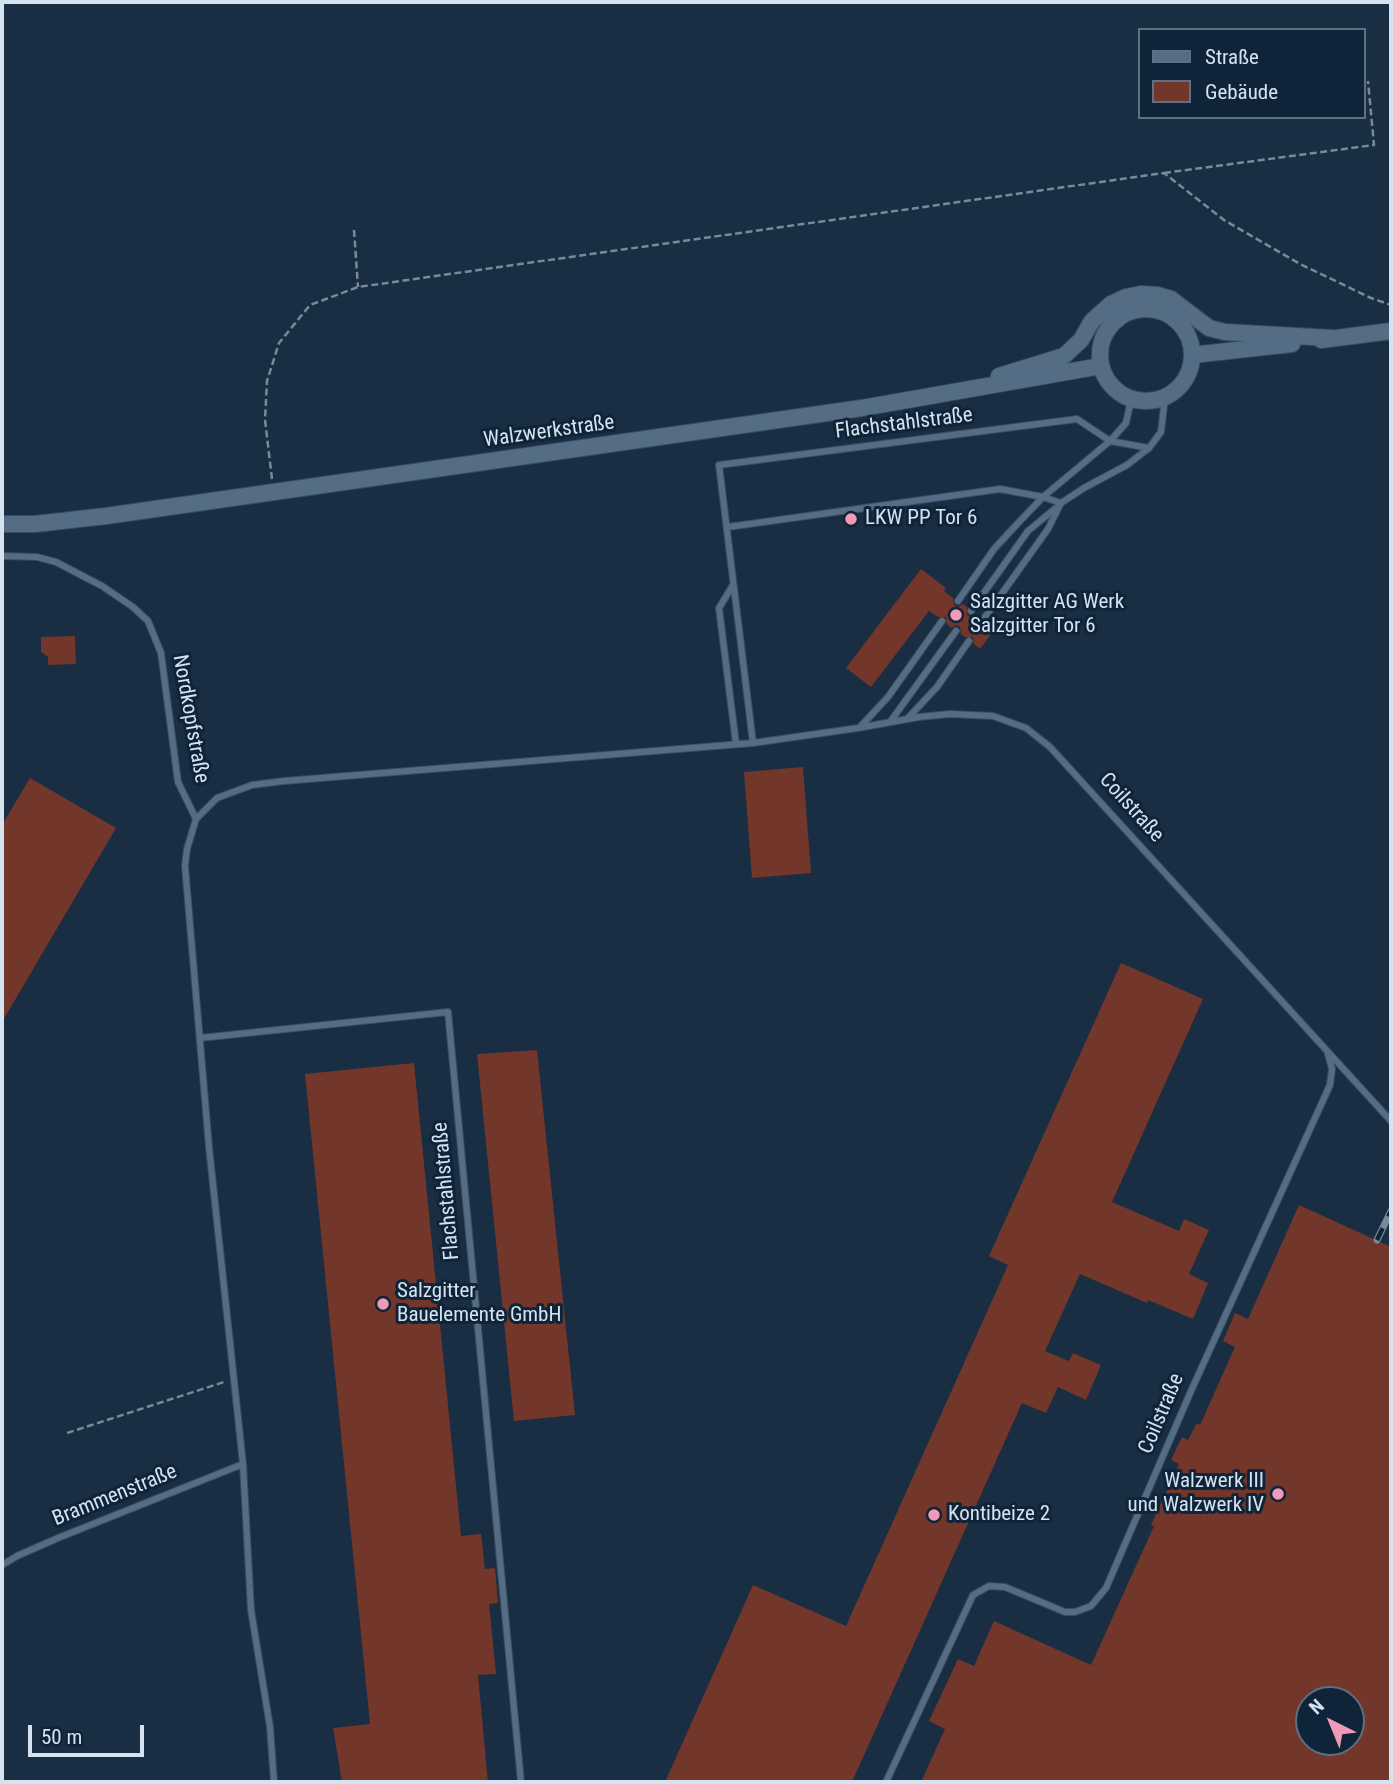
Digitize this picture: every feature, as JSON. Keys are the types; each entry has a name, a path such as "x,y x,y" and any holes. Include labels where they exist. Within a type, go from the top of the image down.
{"street":[{"path":"926,398 1064,356 1081,340 1092,321 1111,304 1134,295 1157,295 1171,299 1209,328 1226,332 1331,338"},
{"path":"1140,310 1156,310 1170,316 1186,333 1192,355 1190,370 1182,384 1165,397 1149,401 1131,400 1114,389 1101,366 1100,351 1104,336 1113,323 1126,314 1140,310"},
{"path":"1192,355 1391,331"},
{"name":"Walzwerkstraße","path":"2,524 35,524 95,518 926,398 1101,366"}],"lane":[{"path":"971,611 1028,531 1061,503 1127,465 1149,448 1161,432 1165,397"},
{"path":"958,601 994,549 1043,497 1126,423 1131,400"},
{"name":"Flachstahlstraße","path":"753,743 719,465 1077,419 1110,440 1149,448"},
{"path":"728,527 1000,489 1061,503"},
{"path":"984,620 1048,529 1061,503"},
{"name":"Nordkopfstraße","path":"2,556 37,557 56,562 102,586 148,621 161,653 178,782 196,819"},
{"name":"Flachstahlstraße","path":"733,585 719,608 736,744"},
{"path":"274,1782 270,1727 251,1610 243,1464 185,866 196,819 217,798 252,785 753,743 858,728 888,697 942,621"},
{"path":"890,722 956,631"},
{"path":"907,719 936,687 969,640"},
{"name":"Coilstraße","path":"858,728 950,714 993,716 1026,727 1078,776 1391,1121"},
{"name":"Flachstahlstraße","path":"200,1038 448,1012 521,1782"},
{"name":"Coilstraße","path":"886,1782 973,1595 989,1586 1005,1587 1065,1612 1075,1612 1091,1606 1107,1588 1196,1378 1330,1085 1330,1058 1321,1044"},
{"name":"Brammenstraße","path":"2,1565 58,1538 243,1464"}],"path":[{"path":"274,491 265,420 267,381 279,343 310,305 358,287 1374,145 1368,81"},
{"path":"1164,173 1235,226 1300,264 1391,305"},
{"path":"354,230 358,287"},
{"path":"67,1433 234,1379"}],"building":[{"path":"921,569 946,588 944,591 953,598 954,605 958,607 963,604 967,607 967,615 971,617 976,614 979,616 979,624 983,626 988,623 995,629 980,649 974,644 973,637 961,634 960,627 956,625 951,628 946,617 938,617 929,611 871,687 846,668"},
{"path":"75,636 76,664 48,665 48,657 41,652 41,637"},
{"path":"803,767 811,873 752,878 744,772"},
{"path":"30,778 116,828 2,1022 2,825"},
{"path":"1121,963 1203,999 1112,1202 1179,1231 1184,1219 1209,1230 1189,1274 1208,1283 1193,1319 1148,1300 1147,1303 1080,1274 1045,1351 1069,1361 1073,1353 1101,1365 1086,1400 1058,1387 1046,1413 1022,1403 852,1782 665,1782 753,1585 846,1626 1008,1265 989,1256"},
{"path":"537,1050 575,1415 514,1421 477,1054"},
{"name":"Salzgitter Bauelemente GmbH","path":"414,1063 461,1536 481,1534 485,1569 495,1568 498,1603 489,1604 496,1674 478,1675 488,1782 342,1782 333,1728 370,1724 305,1074"},
{"name":"Walzwerk III und Walzwerk IV","path":"1299,1205 1391,1247 1391,1782 921,1782 945,1729 929,1721 958,1659 974,1666 994,1621 1091,1665 1179,1464 1171,1460 1182,1437 1188,1440 1197,1423 1200,1425 1235,1347 1223,1341 1235,1313 1248,1319"}],"railway":[{"path":"1377,1240 1391,1211"}],"place":[{"name":"LKW PP Tor 6","path":"851,519"},
{"name":"Salzgitter AG Werk Salzgitter Tor 6","path":"956,615"},
{"name":"Salzgitter Bauelemente GmbH","path":"383,1304"},
{"name":"Walzwerk III und Walzwerk IV","path":"1278,1494"},
{"name":"Kontibeize 2","path":"934,1515"}]}
